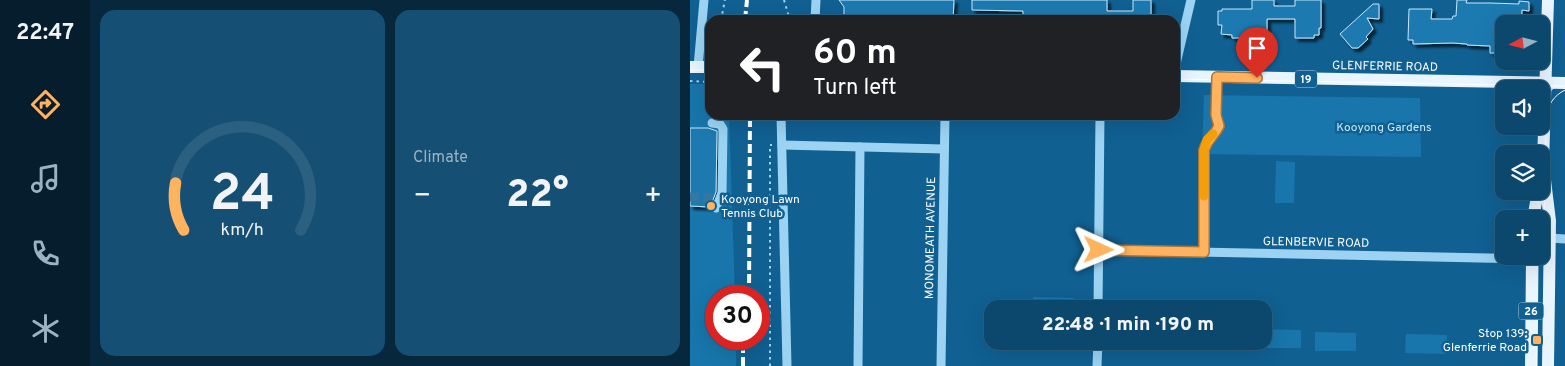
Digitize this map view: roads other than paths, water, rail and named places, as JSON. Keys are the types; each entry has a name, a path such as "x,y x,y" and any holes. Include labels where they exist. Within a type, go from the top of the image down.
{"main road":[{"name":"26","path":"1545,80 1548,0"},
{"name":"GLENFERRIE ROAD","path":"1180,76 1495,82"},
{"name":"GLENFERRIE ROAD","path":"1550,83 1565,83"},
{"name":"26","path":"1531,366 1532,265"},
{"name":"26","path":"1548,366 1550,265"}],"street":[{"path":"700,67 704,0"},
{"path":"815,15 816,0"},
{"path":"1180,47 1191,0"},
{"path":"1204,252 1204,150 1207,140 1216,132 1219,126 1216,115 1217,77"},
{"path":"781,120 787,366"},
{"name":"MONOMEATH AVENUE","path":"940,365 945,120"},
{"path":"1098,300 1100,120"},
{"path":"712,123 720,124 723,129 722,193 717,202"},
{"path":"782,145 944,149"},
{"path":"858,366 860,147"},
{"path":"1550,238 1565,240"},
{"name":"GLENBERVIE ROAD","path":"1099,250 1495,257"},
{"path":"1097,366 1098,350"}],"tunnel":[{"path":"690,197 716,198"}],"tram line":[{"path":"690,70 705,70"},
{"path":"1180,79 1565,86"},
{"path":"1550,91 1557,85"},
{"path":"1544,210 1546,118 1552,101 1565,90"},
{"path":"1537,366 1538,265"}],"railway":[{"path":"746,15 747,0"},
{"path":"749,285 750,120"},
{"path":"743,350 743,366"}],"place":[{"name":"Kooyong Lawn Tennis Club","path":"711,206"},
{"name":"Stop 139: Glenferrie Road","path":"1537,340"}],"park label":[{"name":"Kooyong Gardens","path":"1384,127"}]}
